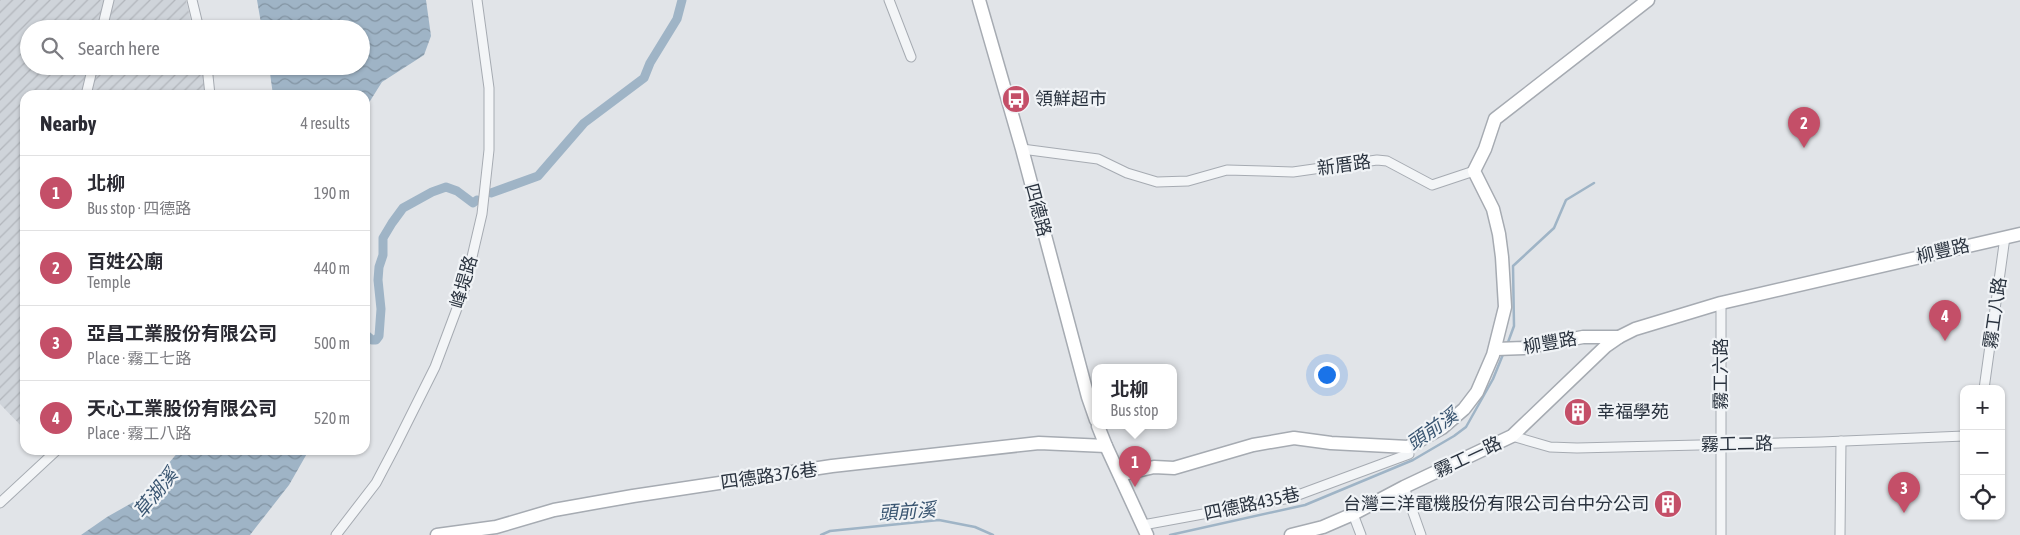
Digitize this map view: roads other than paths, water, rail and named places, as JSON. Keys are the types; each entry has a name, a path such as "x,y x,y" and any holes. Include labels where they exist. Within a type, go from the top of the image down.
{"street":[{"path":"104,20 109,0"},
{"path":"192,0 197,20"},
{"name":"峰堤路","path":"336,535 376,483 396,445 435,367 465,287 482,214 489,150 489,88 477,0"},
{"path":"889,0 910,57"},
{"name":"四德路","path":"979,0 1022,149 1092,408"},
{"path":"1120,475 1154,467 1174,468 1253,445 1294,438 1331,443 1408,448 1442,428 1464,409 1477,392 1496,350 1505,307 1499,234 1493,209 1474,171 1485,149 1495,119 1500,113 1648,0"},
{"path":"87,90 91,75"},
{"path":"207,75 209,90"},
{"name":"新厝路","path":"1022,149 1098,159 1127,172 1157,182 1188,181 1227,170 1293,172 1378,160 1387,161 1432,185 1474,171"},
{"name":"柳豐路","path":"1496,350 1524,348 1583,337 1619,336 1635,329 1721,303 2020,234"},
{"name":"霧工八路","path":"1985,385 2005,237"},
{"name":"霧工六路","path":"1721,303 1721,535"},
{"name":"霧工一路","path":"1291,535 1323,527 1353,514 1404,487 1512,436 1606,346 1619,336"},
{"path":"1099,429 1145,531"},
{"name":"霧工二路","path":"1512,436 1550,447 1841,441 1960,436"},
{"path":"1840,535 1841,441"},
{"name":"四德路376巷","path":"437,535 496,527 554,510 633,496 832,466 1039,443 1106,446"},
{"name":"四德路435巷","path":"1145,531 1290,498 1409,454 1408,448"},
{"path":"0,503 52,455"},
{"path":"1404,487 1421,535"},
{"path":"1353,514 1360,535"}],"water":[{"path":"257,0 426,0 431,36 424,55 382,82 370,101 370,90 272,90 270,75 370,75 370,20 260,20"},
{"name":"草湖溪","path":"176,455 306,455 289,485 250,535 81,535 137,500"}],"waterway":[{"path":"491,193 538,176 584,123 644,78 650,63 677,19 682,0"},
{"name":"頭前溪","path":"1507,345 1514,326 1513,266 1554,228 1566,200 1594,183"},
{"path":"370,338 376,340 379,336 381,309 378,280 379,267 383,255 383,238 403,208 432,192 446,187 457,191 473,203 477,200"},
{"name":"頭前溪","path":"1170,535 1305,505 1413,460 1466,427 1493,379 1504,352"},
{"name":"頭前溪","path":"821,535 830,531 939,520 975,527 993,535"}],"place":[{"name":"領鮮超市","path":"1016,99"},
{"name":"百姓公廟","path":"1804,148"},
{"name":"天心工業股份有限公司","path":"1945,341"},
{"name":"幸福學苑","path":"1578,412"},
{"name":"北柳","path":"1135,487"},
{"name":"台灣三洋電機股份有限公司台中分公司","path":"1668,504"},
{"name":"亞昌工業股份有限公司","path":"1904,513"}]}
